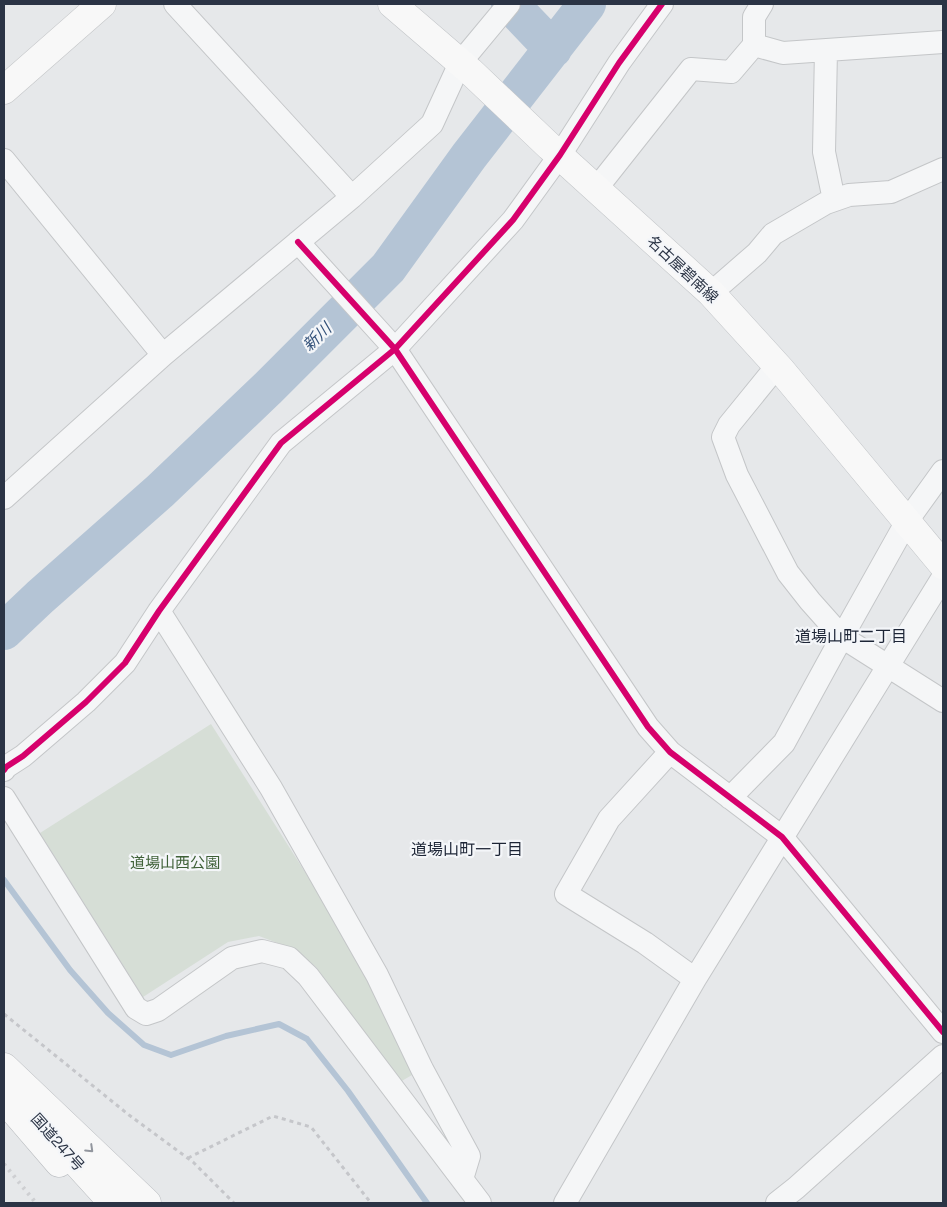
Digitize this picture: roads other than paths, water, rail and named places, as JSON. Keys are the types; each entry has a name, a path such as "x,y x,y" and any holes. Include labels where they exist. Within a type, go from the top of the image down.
{"main road":[{"path":"4,90 102,4"},
{"name":"名古屋碧南線","path":"392,4 465,67 711,293 777,366 943,565"},
{"path":"4,1067 147,1203"},
{"name":"国道247号","path":"4,1082 98,1202"},
{"name":"国道247号","path":"4,1099 98,1202"}],"street":[{"path":"175,4 352,197"},
{"path":"4,498 163,355 299,243 432,124 465,67 510,4"},
{"path":"4,770 86,702 125,663 159,611 281,442 395,348 513,220 555,151 662,4"},
{"path":"596,189 691,69 731,72 754,45 754,17 762,4"},
{"path":"754,45 783,53 943,42"},
{"path":"826,50 824,152 834,200"},
{"path":"4,160 163,355"},
{"path":"711,293 757,254 773,234 826,203 849,196 891,192 943,169"},
{"path":"299,243 395,348 648,727 670,752 782,837 943,1032"},
{"path":"777,366 730,424 723,437 737,475 788,574 842,637 943,701"},
{"path":"730,798 784,743 907,521 943,471"},
{"path":"565,1203 695,979 943,577"},
{"path":"159,611 271,788 377,975 422,1069 469,1156 462,1179"},
{"path":"670,752 608,818 566,894 645,943 695,979"},
{"path":"4,798 136,1008 146,1014 158,1010 232,958 262,951 289,958 308,976 480,1203"},
{"path":"777,1203 802,1196 943,1056"}],"waterway":[{"path":"510,4 553,49"},
{"name":"新川","path":"4,631 160,491 267,389 388,268 469,156 587,4"},
{"path":"4,880 70,970 108,1013 144,1045 171,1055 226,1036 279,1024 307,1039 348,1091 427,1203"}],"railway":[{"path":"4,1164 36,1203"}],"district":[{"name":"道場山町二丁目","path":"851,636"},
{"name":"道場山町一丁目","path":"467,849"}],"park label":[{"name":"道場山西公園","path":"175,862"}]}
